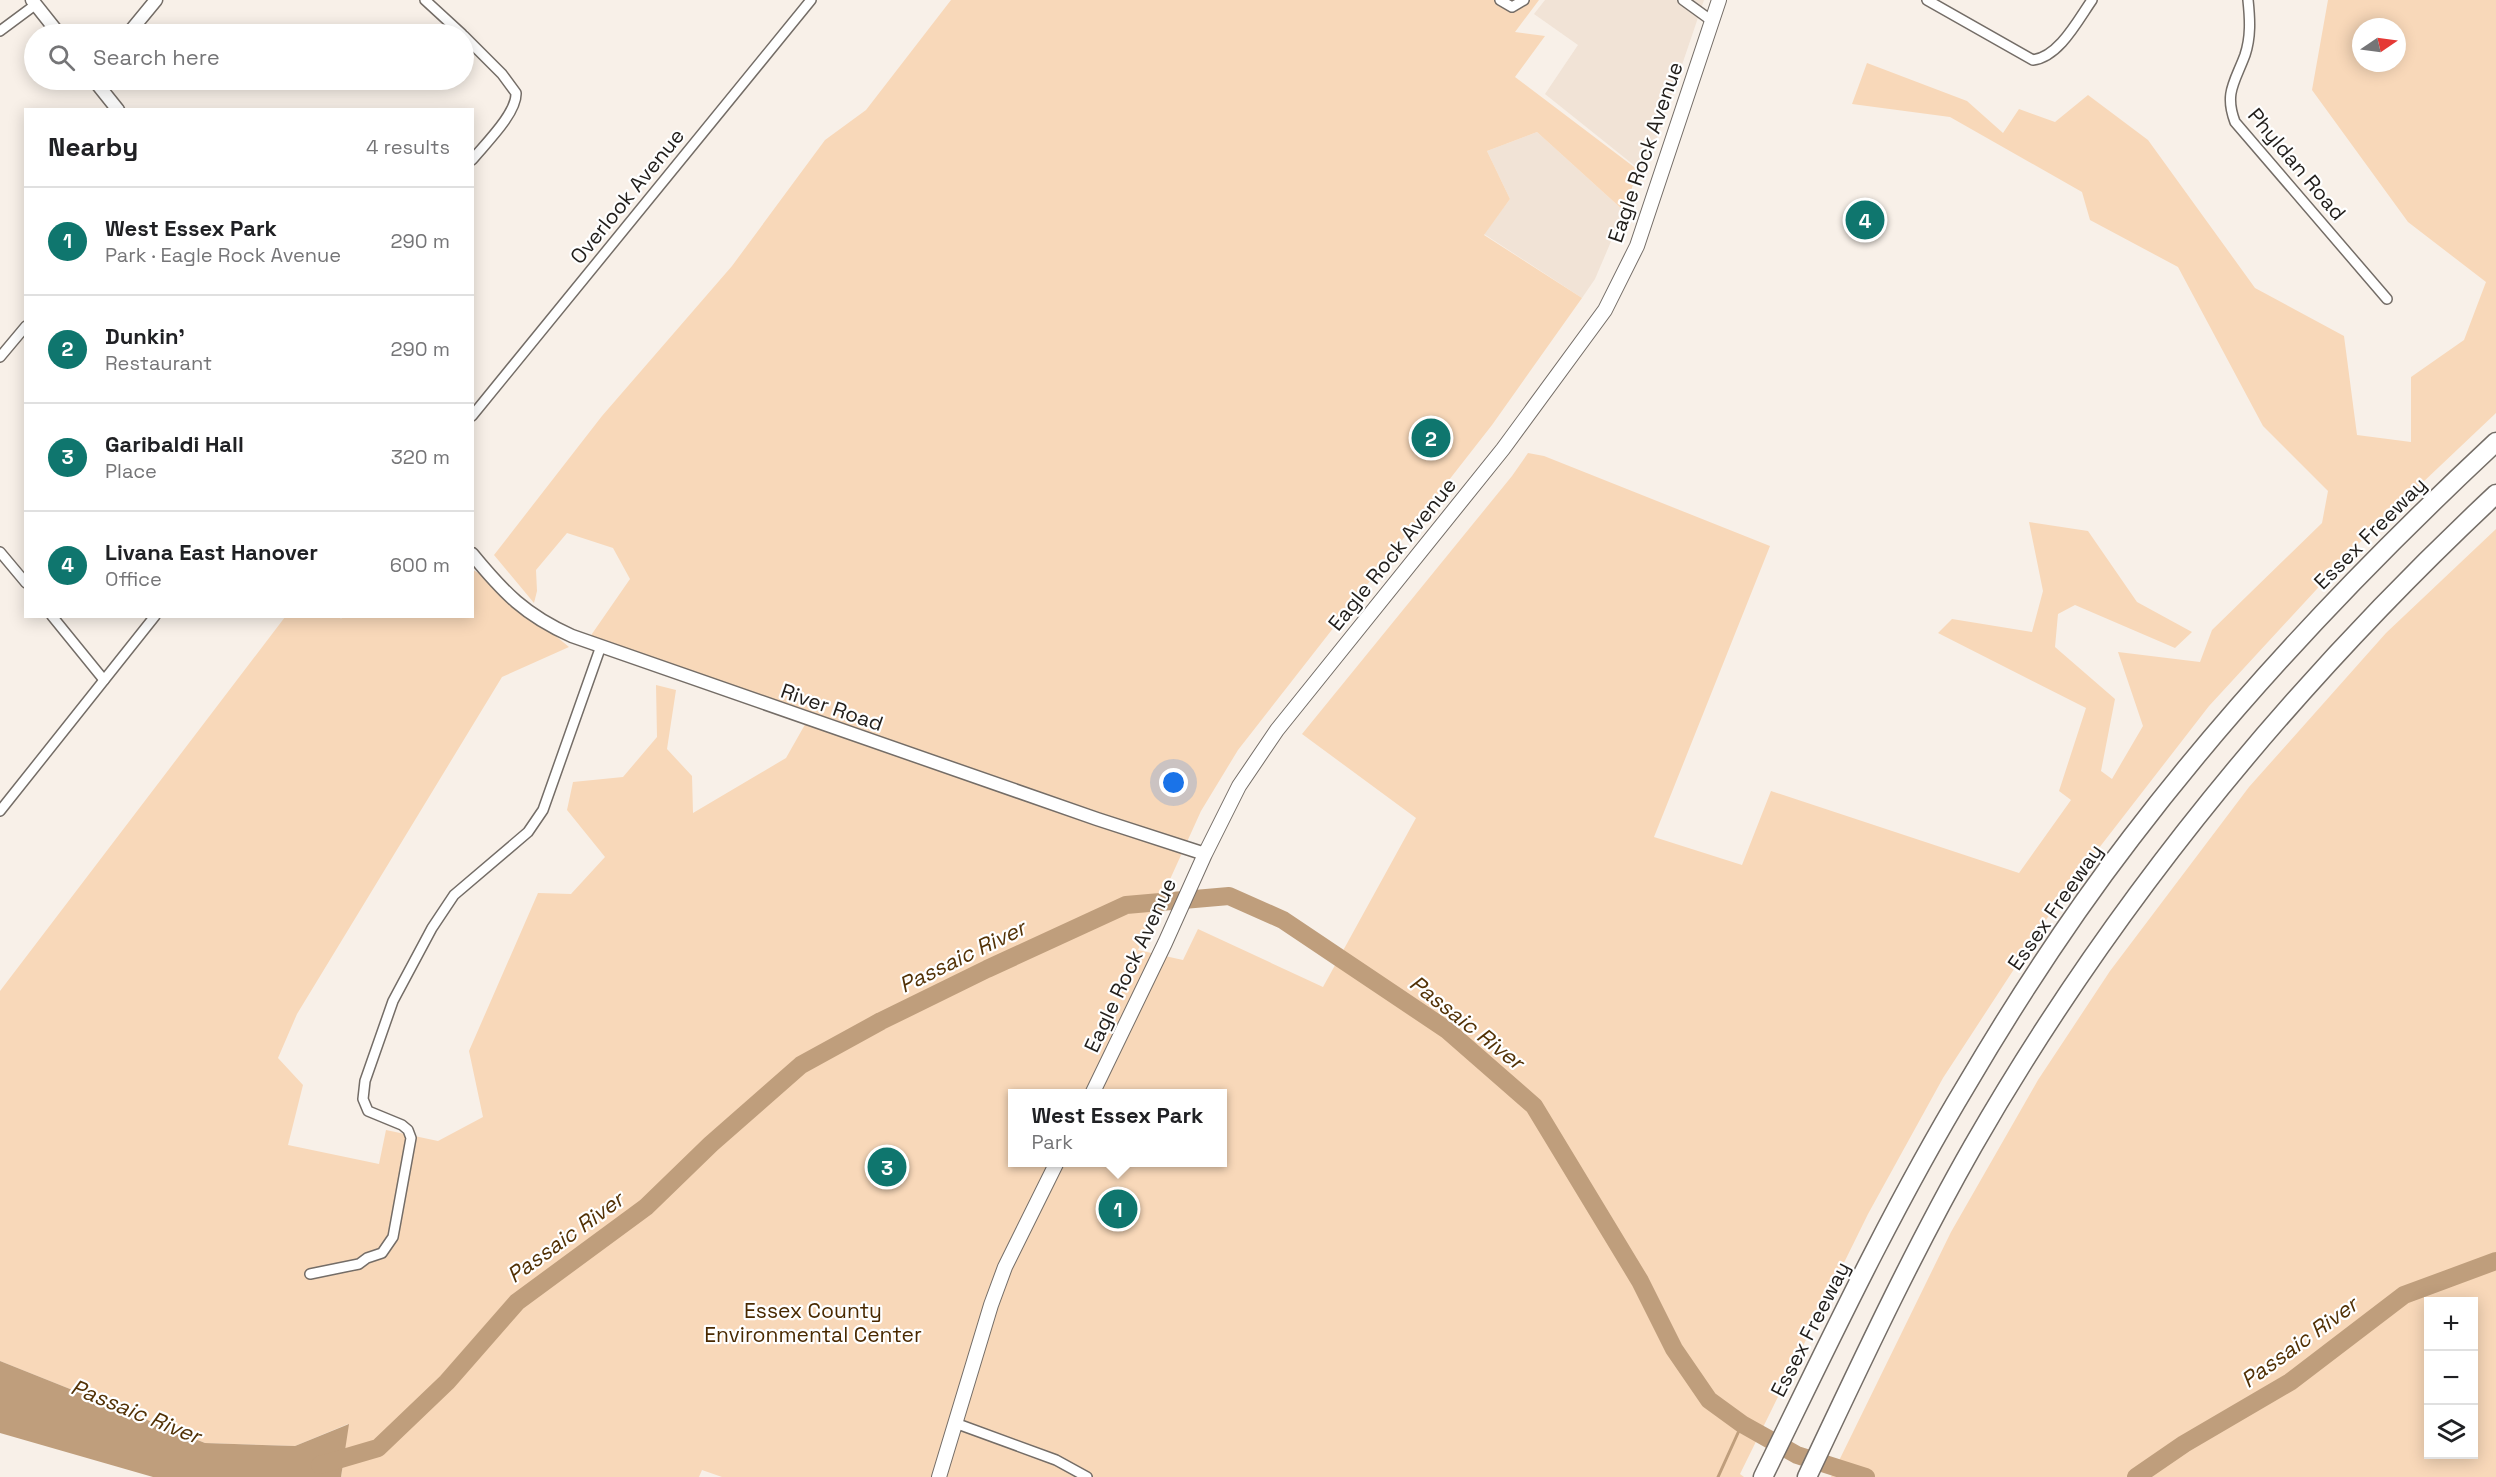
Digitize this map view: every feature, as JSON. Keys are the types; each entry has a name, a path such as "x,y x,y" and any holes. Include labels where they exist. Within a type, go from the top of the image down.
{"highway":[{"name":"Essex Freeway","path":"1763,1477 1798,1402 1888,1224 1965,1086 2090,893 2176,780 2303,633 2362,570 2496,442"},
{"path":"1807,1477 1897,1289 1973,1146 2031,1050 2115,923 2167,853 2286,708 2402,584 2496,495"}],"main road":[{"name":"Eagle Rock Avenue","path":"1094,1089 1239,786 1277,730 1503,449 1605,310 1637,246 1719,0"},
{"path":"939,1477 991,1305 1005,1267 1055,1167"}],"street":[{"path":"136,24 156,0"},
{"path":"425,0 451,24"},
{"name":"Overlook Avenue","path":"474,414 811,0"},
{"path":"1500,0 1512,7 1524,0"},
{"path":"1683,0 1712,21"},
{"path":"1927,0 2033,60 2046,56 2059,44 2092,0"},
{"name":"Phyldan Road","path":"2248,0 2251,26 2245,54 2230,94 2230,108 2235,122 2387,299"},
{"path":"0,31 34,2 51,24"},
{"path":"474,46 513,86 516,99 507,117 474,158"},
{"path":"102,90 116,108"},
{"path":"0,357 24,328"},
{"path":"0,552 24,581"},
{"name":"River Road","path":"474,556 517,604 555,628 1053,804 1208,848"},
{"path":"54,618 104,680"},
{"path":"0,811 153,618"},
{"path":"310,1274 359,1264 367,1258 376,1256 390,1243 396,1228 400,1186 411,1138 408,1130 402,1125 368,1111 363,1099 365,1081 393,1001 442,911 466,883 528,832 540,816 601,646"},
{"path":"955,1423 1056,1460 1087,1477"}],"shaded area":[{"path":"1545,0 1704,0 1645,174 1545,94 1578,45 1534,14"},
{"path":"1537,132 1624,211 1595,279 1582,298 1484,234 1510,199 1487,151"},
{"path":"0,1361 205,1443 295,1446 349,1424 341,1477 153,1477 0,1433"}],"green space":[{"name":"Essex County Environmental Center","path":"951,0 1539,0 1515,32 1545,36 1515,77 1638,170 1624,211 1537,132 1487,151 1510,199 1484,235 1582,298 1492,425 1238,750 1201,811 1138,950 1183,960 1198,929 1323,987 1416,818 1302,734 1512,476 1528,453 1544,456 1770,546 1654,837 1742,865 1771,791 2019,873 2071,800 2059,791 2086,708 1938,633 1952,619 2032,632 2043,591 2029,522 2088,531 2137,602 2192,632 2175,648 2075,605 2058,614 2055,647 2115,699 2101,771 2112,779 2143,726 2118,652 2200,662 2212,630 2322,523 2328,491 2263,426 2178,267 2090,220 2082,192 1950,117 1852,104 1867,63 1967,101 2003,133 2019,109 2055,122 2088,95 2148,140 2255,288 2344,336 2357,435 2411,442 2411,377 2464,340 2486,282 2408,222 2312,90 2328,0 2496,0 2496,413 2364,538 2209,706 2061,897 1943,1078 1868,1214 1740,1474 1744,1477 722,1477 702,1470 699,1477 341,1477 348,1424 295,1446 205,1443 0,1361 0,991 284,618 474,618 474,571 569,647 502,677 297,1014 278,1058 303,1085 288,1145 379,1164 386,1130 438,1141 483,1117 469,1051 538,893 571,894 605,857 567,810 573,782 623,777 657,737 656,685 676,690 667,749 692,776 693,813 786,758 807,721 585,644 630,579 613,548 567,533 536,570 537,591 534,603 494,555 602,416 732,266 825,140 866,110"},
{"path":"2496,529 2496,1477 1831,1477 1951,1232 2038,1080 2110,971 2249,787 2386,633"}],"waterway":[{"name":"Passaic River","path":"320,1465 378,1448 447,1382 517,1302 646,1207 711,1144 801,1065 881,1021 1126,905 1229,896 1283,920 1447,1030 1534,1106 1640,1281 1674,1349 1709,1400 1742,1424 1797,1455 1866,1477"},
{"name":"Passaic River","path":"2136,1477 2184,1444 2290,1382 2404,1295 2496,1261"},
{"path":"1718,1477 1742,1424"}],"place":[{"name":"Livana East Hanover","path":"1865,220"},
{"name":"Dunkin'","path":"1431,438"},
{"name":"Garibaldi Hall","path":"887,1167"},
{"name":"West Essex Park","path":"1118,1209"}]}
